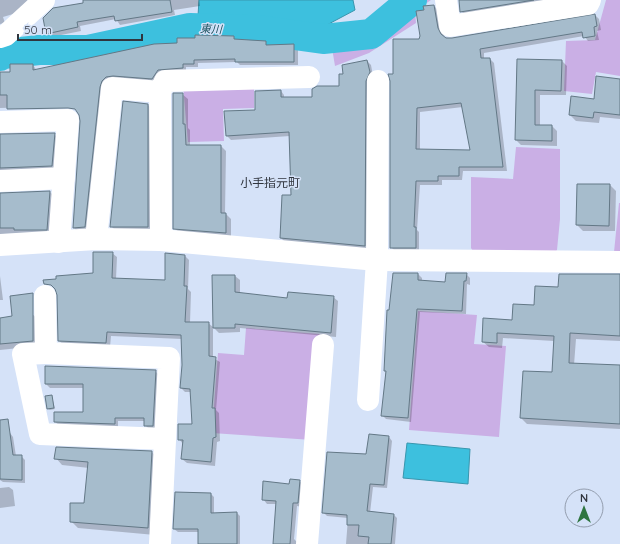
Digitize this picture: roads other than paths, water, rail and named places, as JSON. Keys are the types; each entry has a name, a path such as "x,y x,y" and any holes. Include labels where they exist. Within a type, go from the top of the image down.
{"street":[{"path":"0,37 6,35 44,0"},
{"path":"446,0 450,26 588,4 590,0"},
{"path":"162,240 160,92 165,81 309,77"},
{"path":"368,400 377,260 378,81"},
{"path":"96,238 112,88 160,92"},
{"path":"0,122 68,120 59,242"},
{"path":"0,180 64,178"},
{"path":"0,245 59,242 96,238 162,240 377,260 620,262"},
{"path":"45,296 46,353"},
{"path":"307,544 323,345"},
{"path":"160,544 169,358 46,353 23,354 40,434 165,439"}],"water":[{"path":"199,0 353,0 355,10 323,27 198,16"},
{"path":"407,443 470,449 468,484 403,478"}],"waterway":[{"name":"東川","path":"0,56 3,54 39,50 88,50 190,28 258,30 323,39 371,34 412,0"}],"district":[{"name":"小手指元町","path":"270,183"}]}
